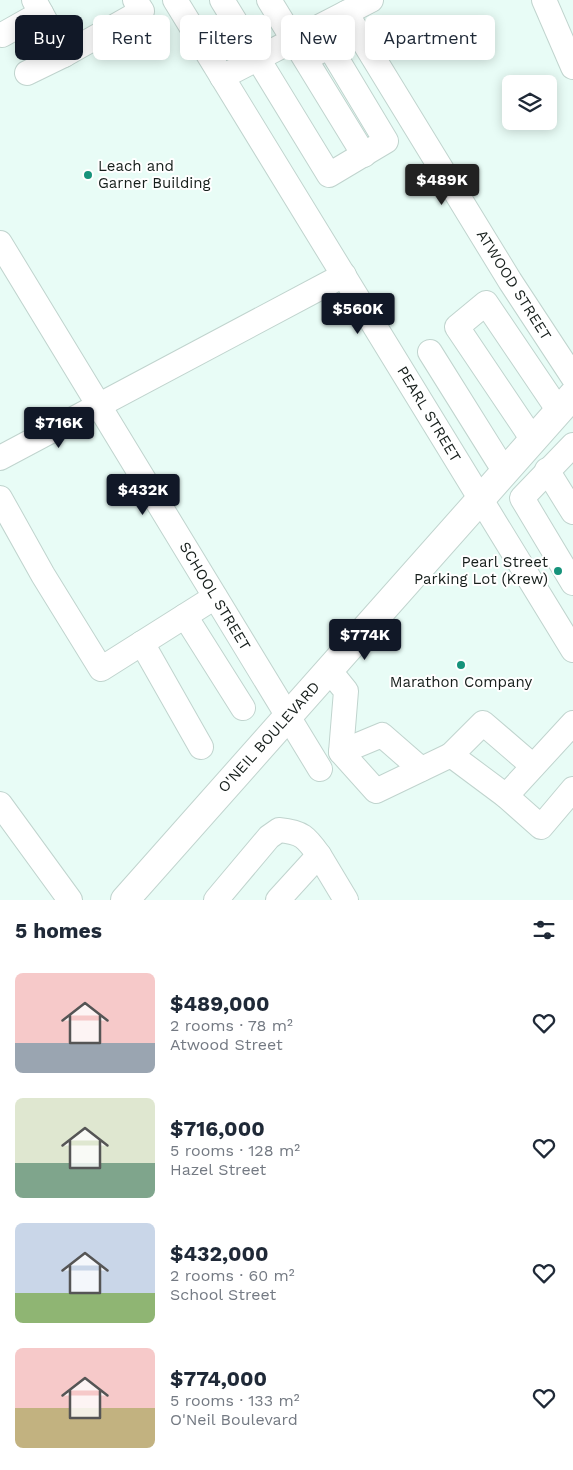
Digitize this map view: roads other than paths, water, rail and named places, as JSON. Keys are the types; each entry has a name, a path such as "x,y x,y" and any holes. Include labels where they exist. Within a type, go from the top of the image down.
{"main road":[{"name":"O'NEIL BOULEVARD","path":"125,900 566,403"}],"street":[{"path":"83,44 142,11 135,0"},
{"name":"PEARL STREET","path":"175,0 573,650"},
{"path":"222,0 231,15"},
{"path":"269,0 281,19"},
{"path":"544,0 573,67"},
{"path":"342,15 355,5"},
{"name":"ATWOOD STREET","path":"355,5 510,281 573,377"},
{"path":"2,35 38,6"},
{"path":"27,73 54,60"},
{"path":"222,77 254,60"},
{"path":"259,60 328,175 386,142 338,60"},
{"name":"SCHOOL STREET","path":"0,243 320,769"},
{"path":"0,458 344,275"},
{"path":"533,440 457,327 486,303 566,403"},
{"path":"430,352 505,472"},
{"path":"573,445 522,498 573,583"},
{"path":"547,470 573,512"},
{"path":"0,498 43,575 102,669 216,597"},
{"path":"185,616 243,708"},
{"path":"142,643 201,747"},
{"path":"328,670 346,691 341,752 376,791 451,755 483,723 534,766"},
{"path":"506,796 573,723"},
{"path":"341,752 382,735 421,769"},
{"path":"451,755 506,796 541,827 573,789"},
{"path":"0,804 70,900"},
{"path":"216,900 270,837 280,830 297,832 308,839 346,900"},
{"path":"278,900 319,855"}],"place":[{"name":"Leach and Garner Building","path":"88,175"},
{"name":"Pearl Street Parking Lot (Krew)","path":"558,571"},
{"name":"Marathon Company","path":"461,665"}]}
